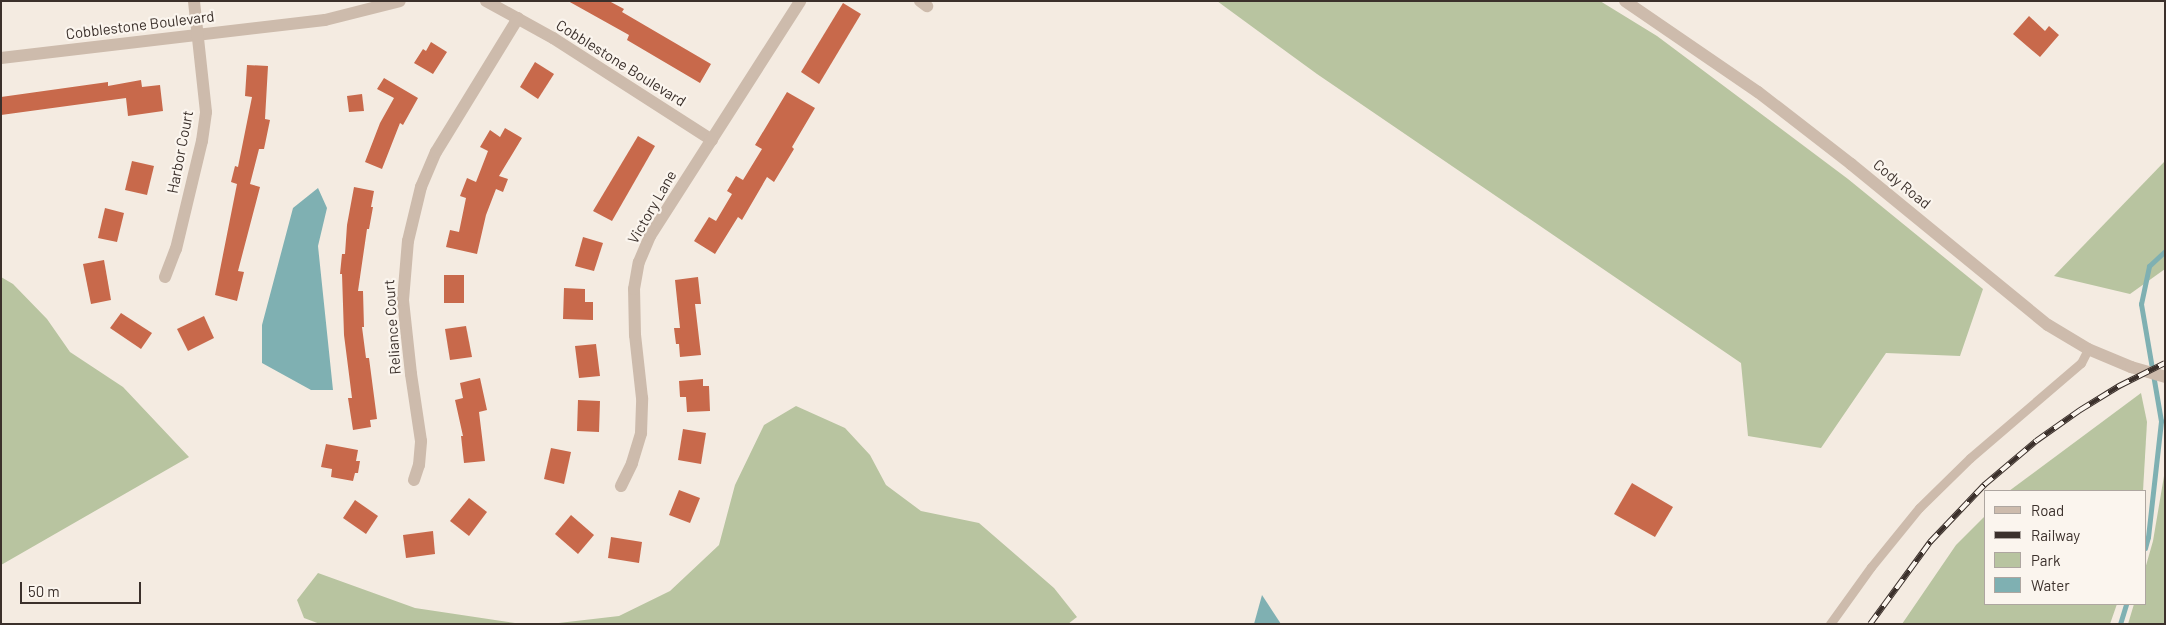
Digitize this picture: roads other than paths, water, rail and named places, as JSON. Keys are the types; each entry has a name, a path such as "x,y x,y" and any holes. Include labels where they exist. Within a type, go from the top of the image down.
{"street":[{"name":"Harbor Court","path":"165,277 176,249 205,122 206,112 194,1"},
{"name":"Cobblestone Boulevard","path":"1,58 326,20 400,1"},
{"name":"Cobblestone Boulevard","path":"486,1 518,18 712,140"},
{"name":"Victory Lane","path":"621,486 632,463 641,433 642,398 634,335 634,289 639,262 650,236 800,1"},
{"name":"Cody Road","path":"1625,1 1758,92 1851,164 2040,319 2088,349 2131,367 2165,377"},
{"name":"Reliance Court","path":"414,480 419,465 421,441 410,374 403,300 408,241 421,186 436,152 518,18"}],"lane":[{"path":"1830,624 1871,567 1919,508 1970,458 2082,362 2088,349"}],"water":[{"path":"318,188 327,208 318,246 333,390 311,390 262,363 262,325 293,208"},
{"path":"1262,595 1281,624 1254,624"}],"waterway":[{"path":"2146,544 2161,421 2141,304 2149,266 2165,251"},
{"path":"2120,624 2126,605"}],"railway":[{"path":"1870,624 1930,542 1984,485 2036,441 2080,410 2119,386 2165,363"}]}
